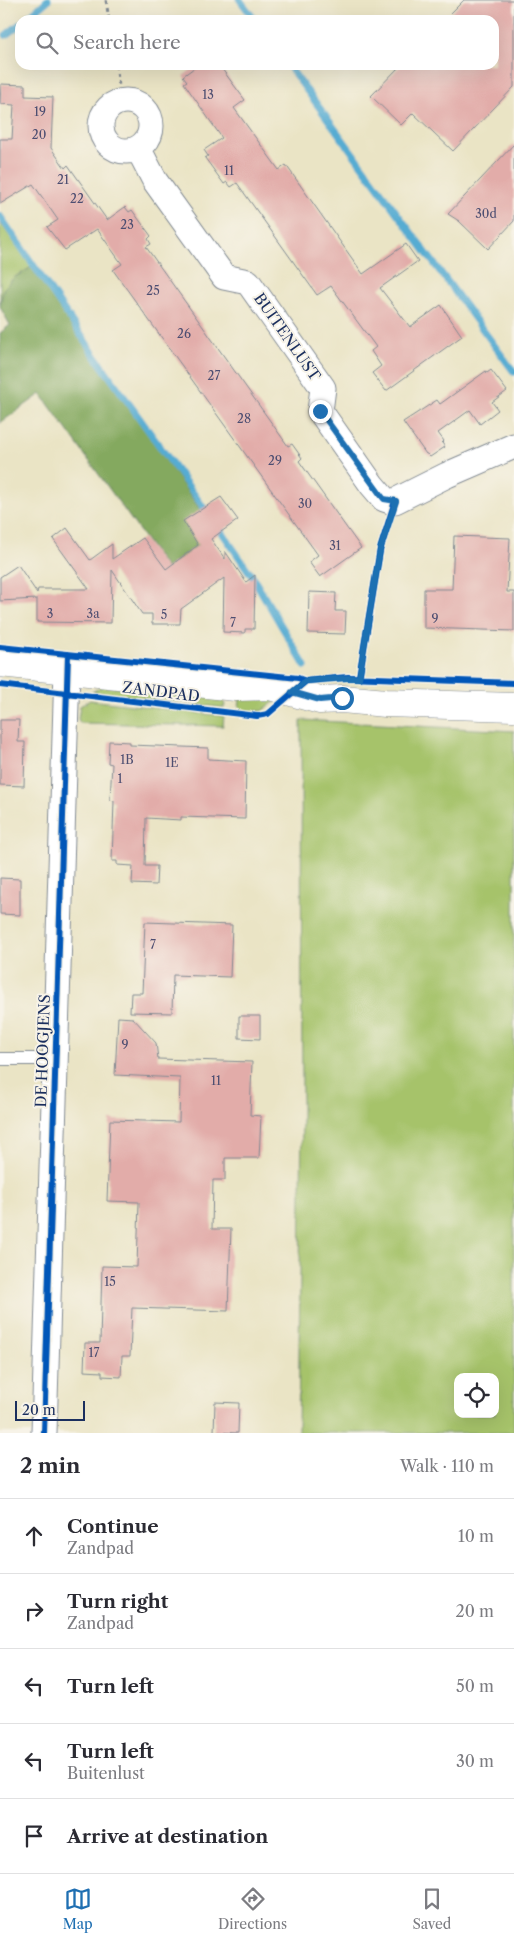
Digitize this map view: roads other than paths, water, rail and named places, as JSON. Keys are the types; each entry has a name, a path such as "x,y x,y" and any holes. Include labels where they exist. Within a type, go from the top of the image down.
{"street":[{"path":"121,100 137,102 144,106 149,113 152,129 145,143 138,148 123,151 115,149 104,138 101,130 103,115 114,103 121,100"},
{"name":"BUITENLUST","path":"138,148 156,181 224,277 248,282 323,388 320,411 384,499 396,501 448,475 514,446"},
{"name":"ZANDPAD","path":"0,663 236,687 270,686 320,700 342,698 386,703 514,708"},
{"name":"DE HOOGJENS","path":"44,1433 67,670"}],"lane":[{"path":"0,1058 55,1059"}],"waterway":[{"path":"31,15 48,0"},
{"path":"240,0 251,15"},
{"path":"6,35 15,28"},
{"path":"292,70 514,372"},
{"path":"0,216 100,363 209,515"},
{"path":"217,525 252,576 305,666"}]}
